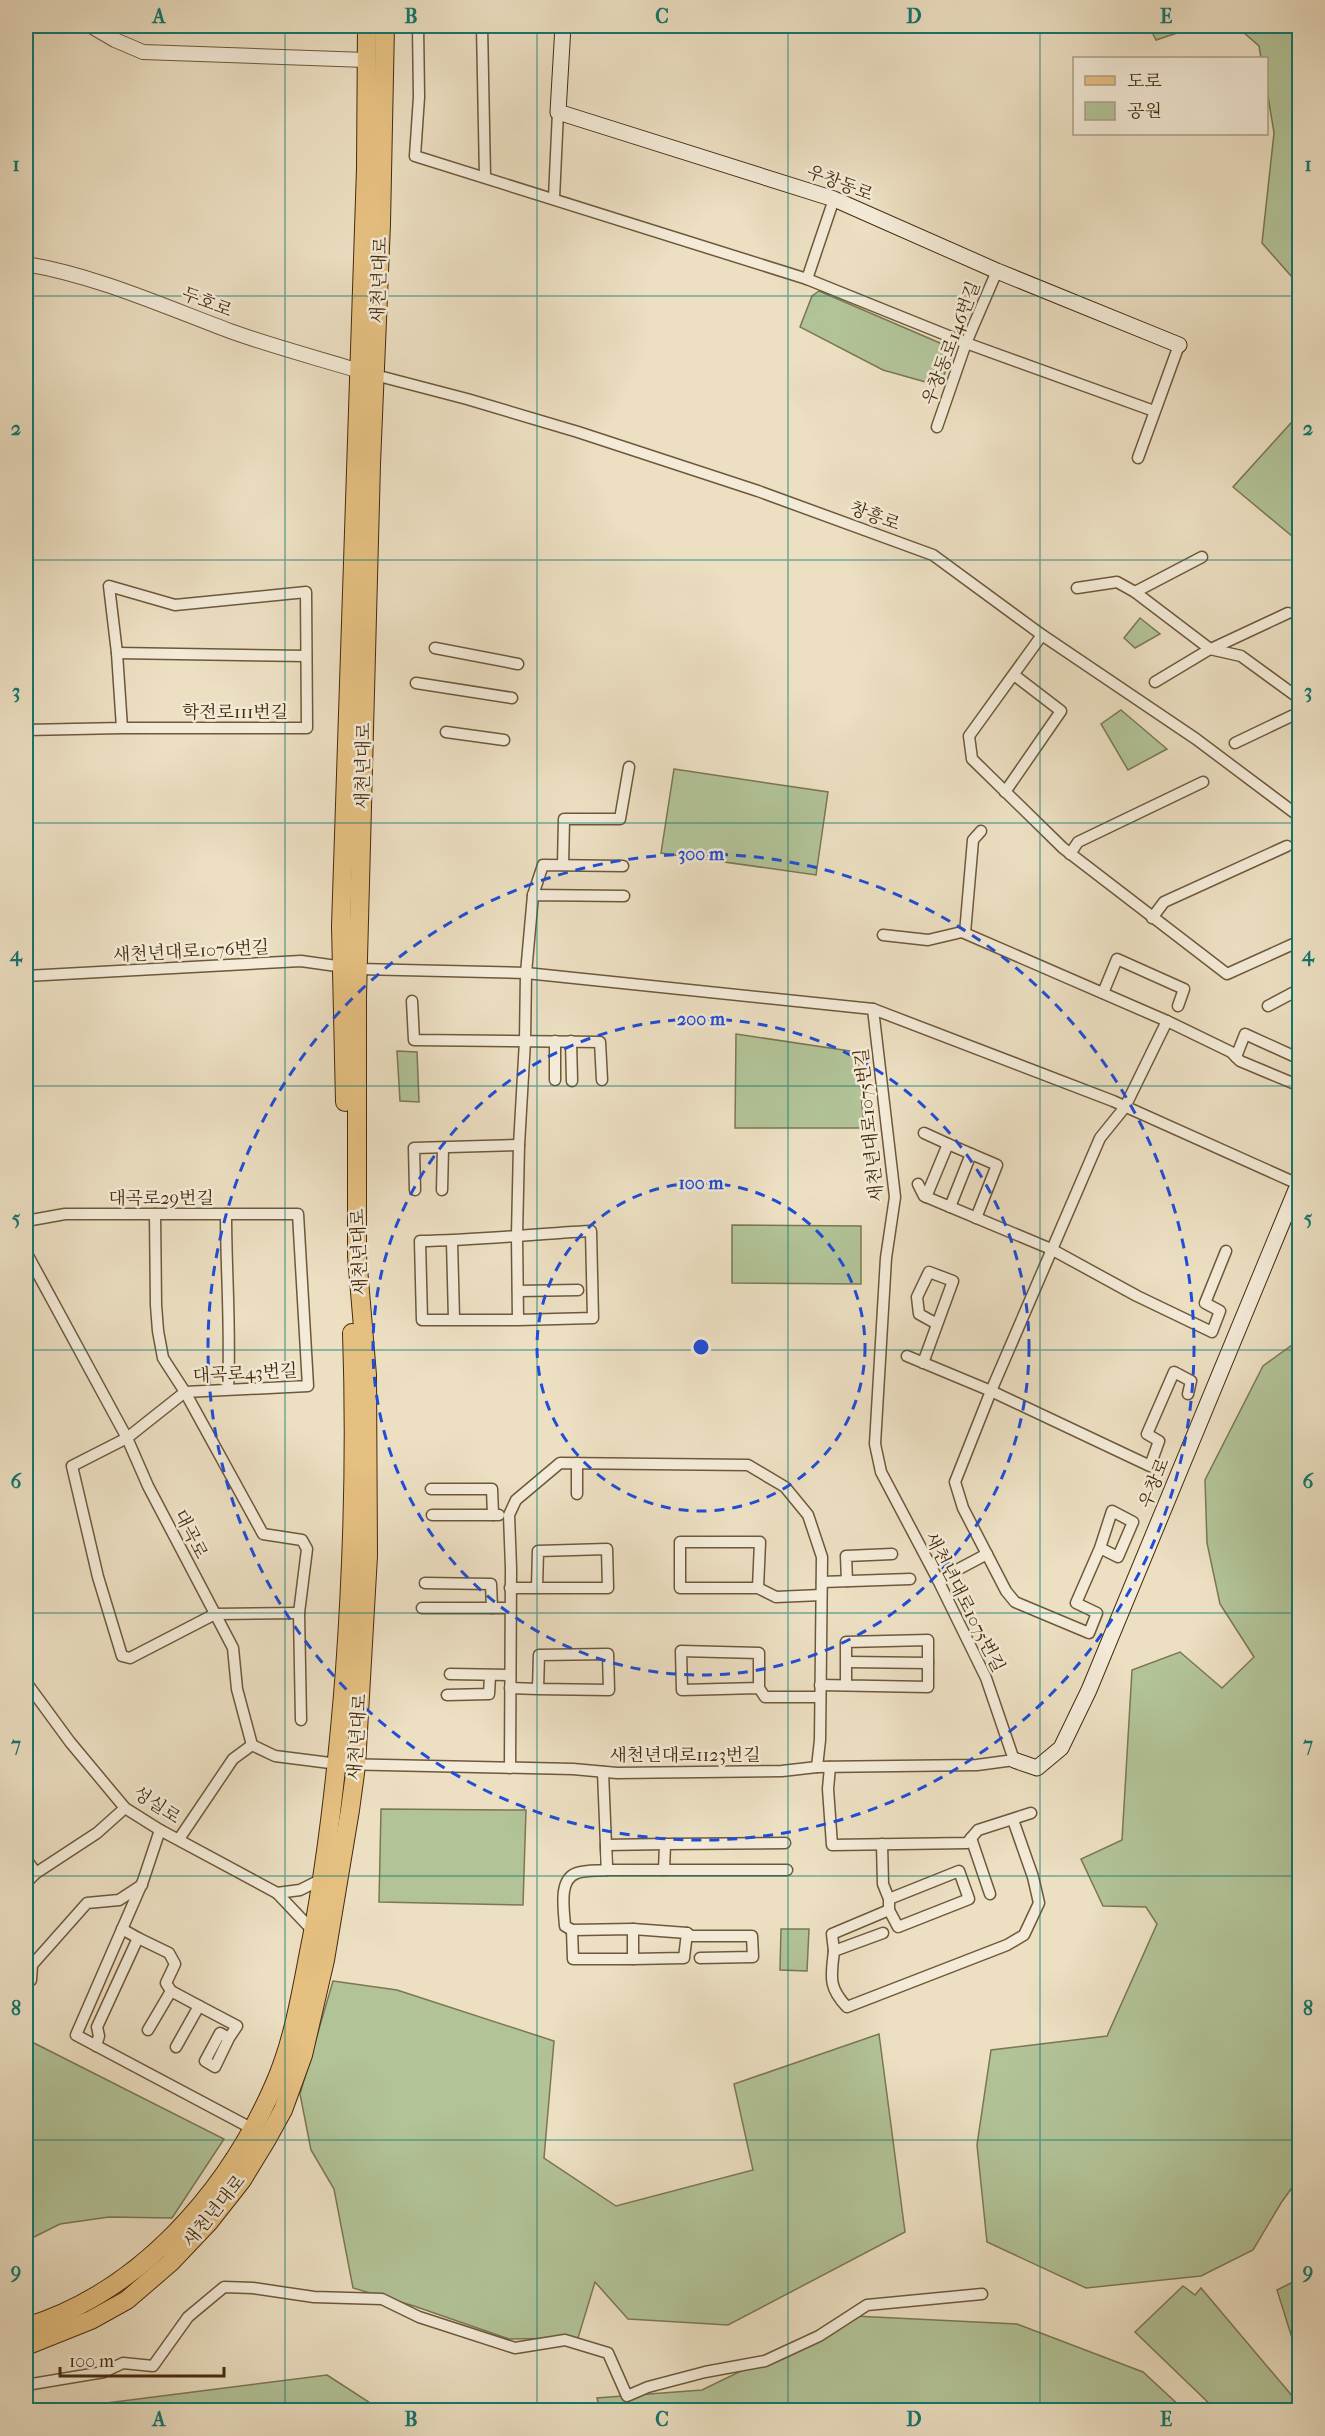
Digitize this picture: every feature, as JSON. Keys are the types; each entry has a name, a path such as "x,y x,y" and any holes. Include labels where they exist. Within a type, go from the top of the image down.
{"main road":[{"name":"새천년대로","path":"349,969 371,464 367,373 367,26"},
{"name":"새천년대로","path":"26,2346 91,2320 127,2300 170,2263 209,2222 242,2180 283,2110 303,2055 325,1960 331,1878 347,1765 368,1556 367,1375 357,1256 349,969 356,435 367,373 381,224 385,26"},
{"path":"558,112 563,26"},
{"name":"우창동로","path":"558,112 834,200 997,271 1179,345"},
{"path":"356,435 360,432 364,434 365,453 371,464"},
{"name":"우창로","path":"1014,1761 1037,1768 1061,1748 1075,1721 1299,1182"},
{"name":"새천년대로","path":"26,2327 78,2306 114,2286 166,2243 200,2205 224,2173 265,2104 286,2054 313,1931 331,1878"}],"street":[{"path":"91,26 143,52 366,60"},
{"path":"418,26 416,156 807,279 966,343 1154,411"},
{"path":"482,26 485,177"},
{"path":"554,198 558,112"},
{"path":"807,279 834,200"},
{"name":"두호로","path":"26,264 55,269 131,292 233,332 367,373"},
{"name":"우창동로146번길","path":"937,427 966,343 997,271"},
{"path":"1138,458 1179,345"},
{"name":"창흥로","path":"367,373 457,396 578,432 758,491 933,555 1042,635 1196,739 1299,817"},
{"path":"1135,592 1202,557"},
{"path":"1077,588 1117,582 1135,592 1210,649 1241,656 1299,699"},
{"name":"학전로111번길","path":"26,730 307,728 306,592 176,605 109,586 117,653"},
{"path":"1155,682 1210,649 1288,613"},
{"path":"1042,635 969,736 972,759 1070,854 1227,975 1299,941"},
{"path":"435,648 518,664"},
{"path":"122,728 117,653 306,656"},
{"path":"1005,792 1061,711 1014,675"},
{"path":"416,683 512,698"},
{"path":"1234,742 1299,712"},
{"path":"446,732 504,740"},
{"path":"563,865 564,819 620,819 629,767"},
{"path":"1070,854 1078,842 1203,782"},
{"path":"965,933 973,840 981,831"},
{"path":"1152,918 1164,902 1287,846"},
{"path":"518,1320 519,1146 526,973 533,895 543,866 623,866"},
{"path":"533,895 624,896"},
{"path":"883,935 928,940 965,933 1167,1021 1231,1052 1240,1061 1295,1084 1299,1074"},
{"path":"1103,993 1117,959 1184,989 1178,1006"},
{"name":"새천년대로1076번길","path":"26,976 301,961 349,969"},
{"path":"349,969 526,973 873,1009 1125,1107 1299,1182"},
{"path":"1268,1006 1299,989"},
{"path":"412,1001 414,1040 600,1042 602,1080"},
{"name":"새천년대로1075번길","path":"873,1009 895,1197 886,1258 875,1444 881,1472 986,1678 1014,1761"},
{"path":"1100,1548 1076,1603 1097,1613 1089,1633 1015,1602 1006,1591 963,1508 955,1482 991,1391 1100,1138 1125,1107 1167,1021"},
{"path":"1236,1057 1245,1034 1299,1059"},
{"path":"555,1041 555,1080"},
{"path":"570,1041 572,1081"},
{"path":"924,1132 997,1165 976,1218"},
{"path":"926,1197 948,1144"},
{"path":"415,1190 414,1148 519,1146"},
{"path":"442,1190 443,1148"},
{"path":"950,1207 971,1154"},
{"path":"918,1184 926,1197 1051,1249 1137,1296 1212,1332 1220,1311 1204,1303 1226,1251"},
{"name":"대곡로29번길","path":"26,1221 65,1214 298,1214 308,1386"},
{"path":"155,1214 158,1331 163,1358 185,1392 263,1534 302,1540 307,1549 298,1613 302,1720"},
{"path":"226,1214 226,1287 230,1350 228,1389"},
{"path":"591,1231 593,1318 422,1320 420,1241 452,1241 591,1231"},
{"path":"452,1241 454,1319"},
{"name":"대곡로","path":"26,1252 127,1438 169,1526 233,1648 237,1689 252,1745"},
{"path":"923,1363 953,1281 929,1272 917,1297 919,1314 937,1323"},
{"path":"518,1291 578,1290"},
{"path":"907,1356 991,1391 1150,1466 1159,1442 1147,1434 1174,1372 1191,1381 1188,1394"},
{"name":"대곡로43번길","path":"216,1614 130,1658 122,1656 98,1577 72,1466 127,1438 185,1392 308,1386"},
{"path":"510,1768 509,1515 516,1500 560,1463 748,1465 785,1487 808,1515 822,1557 817,1767"},
{"path":"577,1463 577,1494"},
{"path":"431,1489 492,1489 492,1515"},
{"path":"432,1515 509,1515"},
{"path":"758,1588 760,1542 680,1542 680,1588 758,1588 776,1597 821,1595"},
{"path":"510,1588 537,1588 608,1588 607,1549 538,1551 537,1588"},
{"path":"847,1581 846,1556 892,1554"},
{"path":"938,1580 987,1554"},
{"path":"822,1582 910,1579"},
{"path":"425,1583 491,1584 492,1608"},
{"path":"423,1608 510,1608"},
{"path":"216,1614 298,1613"},
{"path":"820,1685 928,1687 928,1640 846,1642 846,1685"},
{"path":"759,1688 682,1690 681,1651 759,1653 759,1688 765,1697 820,1697"},
{"path":"510,1688 538,1689 609,1690 608,1654 539,1655 538,1689"},
{"path":"848,1662 928,1663"},
{"path":"450,1674 510,1675"},
{"path":"447,1695 489,1694 490,1676"},
{"name":"성실로","path":"26,1682 70,1742 125,1808 160,1830 277,1893 313,1931"},
{"path":"180,1839 233,1759 252,1745 275,1756 347,1765"},
{"name":"새천년대로1123번길","path":"347,1765 603,1772 782,1771 817,1767 977,1765 1014,1761"},
{"path":"830,1767 828,1789 832,1845 967,1843 978,1830 1031,1814"},
{"path":"603,1772 607,1870"},
{"path":"26,1883 36,1873 97,1833 125,1808"},
{"path":"882,1844 883,1884 889,1905 898,1927 969,1899 959,1871 889,1905 832,1934 834,1951 831,1972 834,1993 847,2007 1007,1945 1024,1935 1039,1903 1033,1877 1013,1820"},
{"path":"160,1830 142,1885 76,2035 251,2128"},
{"path":"971,1838 990,1894"},
{"path":"606,1845 785,1843"},
{"path":"664,1870 665,1844"},
{"path":"26,1859 36,1873"},
{"path":"700,1958 753,1957 752,1936 691,1936 687,1933 633,1929 572,1930 565,1926 564,1894 567,1881 576,1873 607,1870 787,1869"},
{"path":"277,1893 300,1890 331,1878"},
{"path":"31,1980 32,1965 87,1903 119,1900 142,1885"},
{"path":"122,1929 169,1953 175,1964 166,1983 171,1991 237,2026 229,2038"},
{"path":"633,1929 633,1959"},
{"path":"572,1930 573,1959 684,1958 687,1933"},
{"path":"834,1951 883,1933"},
{"path":"96,2046 99,2036 97,2027 138,1938"},
{"path":"148,2030 171,1991"},
{"path":"177,2047 198,2006"},
{"path":"26,2385 104,2372 123,2363 153,2366 188,2317 224,2287 253,2288 314,2297 382,2299 419,2317 515,2348 566,2340 608,2353 627,2396 648,2387 705,2372 765,2361 819,2336 867,2305 981,2294"}],"green space":[{"path":"1149,26 1198,26 1156,40"},
{"path":"1236,26 1299,26 1299,285 1262,243 1274,133 1268,96 1268,57 1261,57 1259,46"},
{"path":"819,291 954,349 940,386 883,370 800,327 812,296"},
{"path":"1299,414 1299,542 1233,487"},
{"path":"1140,618 1160,634 1135,648 1124,638"},
{"path":"1121,710 1167,749 1128,770 1101,724"},
{"path":"674,769 828,792 816,875 661,853"},
{"path":"736,1034 850,1051 858,1059 864,1128 735,1128"},
{"path":"397,1051 417,1052 419,1102 400,1101"},
{"path":"732,1225 861,1226 861,1284 732,1283"},
{"path":"1299,1340 1299,2178 1253,2250 1201,2276 1086,2288 987,2242 977,2145 991,2050 1107,2036 1157,1924 1146,1907 1103,1906 1081,1859 1122,1840 1132,1670 1180,1652 1222,1688 1254,1657 1220,1604 1207,1543 1205,1480 1263,1366"},
{"path":"381,1809 526,1810 523,1905 379,1902"},
{"path":"781,1929 809,1929 807,1971 780,1970"},
{"path":"333,1981 397,1990 554,2041 544,2158 616,2206 753,2170 734,2084 879,2034 905,2232 728,2325 628,2319 595,2282 578,2338 509,2339 414,2306 353,2288 334,2189 311,2150 300,2094"},
{"path":"26,2039 224,2139 172,2218 109,2217 60,2224 26,2241"},
{"path":"1299,2279 1299,2348 1292,2338 1277,2290"},
{"path":"1183,2286 1195,2295 1201,2288 1299,2404 1299,2410 1216,2410 1135,2332"},
{"path":"854,2316 1017,2324 1143,2372 1184,2410 600,2410 597,2398 702,2390"},
{"path":"327,2375 381,2410 61,2410 75,2407"}]}
